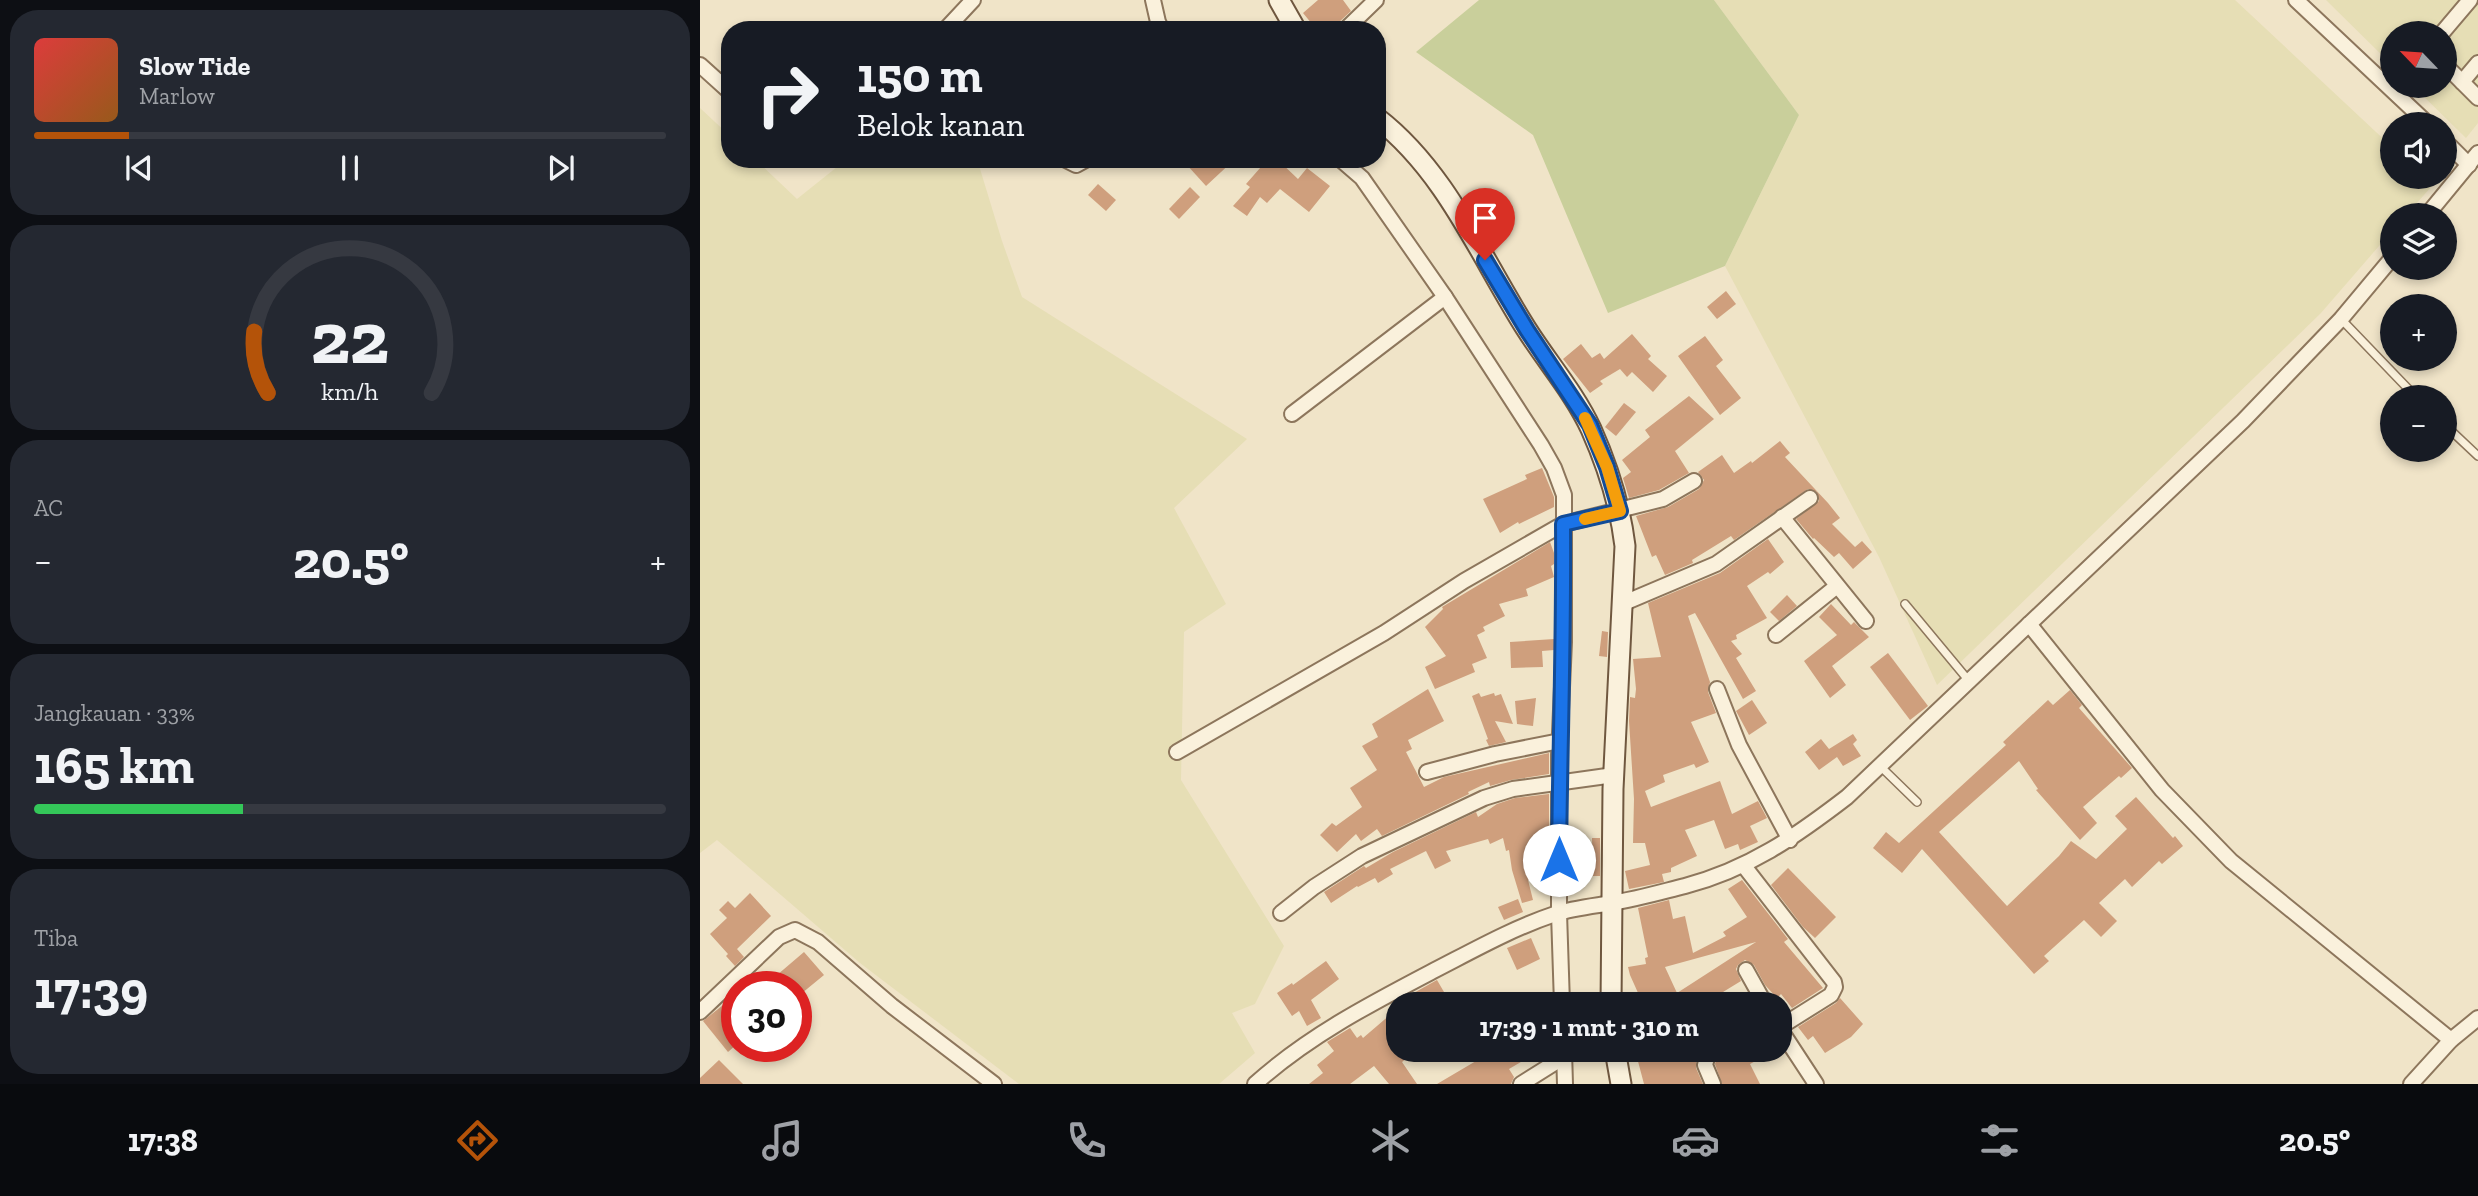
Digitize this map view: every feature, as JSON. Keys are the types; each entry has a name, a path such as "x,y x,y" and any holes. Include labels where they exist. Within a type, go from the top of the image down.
{"main road":[{"path":"1279,0 1291,21"},
{"path":"1386,127 1422,161 1444,190 1527,330 1584,416 1607,467 1612,512 1625,546 1607,904 1611,992"},
{"path":"1617,1062 1621,1084"}],"street":[{"path":"953,21 973,0"},
{"path":"1153,0 1158,21"},
{"path":"1354,21 1376,0"},
{"path":"2295,0 2415,112"},
{"path":"2452,21 2470,0"},
{"path":"2462,82 2478,64"},
{"path":"700,65 721,84"},
{"path":"2457,77 2478,97"},
{"path":"2437,203 2473,159 2457,149"},
{"path":"1350,168 1362,178 1445,297 1554,468 1564,495 1568,523 1560,741 1562,992"},
{"path":"1255,1084 1309,1042 1359,1011 1476,948 1563,912 1686,886 1744,866 1790,840 1847,797 2234,430 2342,319 2380,273"},
{"path":"1292,414 1445,297"},
{"path":"1177,752 1384,633 1464,581 1568,523 1663,499 1694,481"},
{"path":"1624,603 1716,564 1810,498"},
{"path":"1782,517 1866,621"},
{"path":"1776,635 1837,586"},
{"path":"2029,624 2162,790 2231,861 2451,1040"},
{"path":"1717,689 1739,745 1790,840"},
{"path":"1427,772 1560,741"},
{"path":"1281,913 1314,887 1362,856 1463,807 1513,789 1614,775"},
{"path":"1744,866 1834,982 1831,995 1792,1020"},
{"path":"700,1012 779,937 795,930 818,942 892,1006 994,1084"},
{"path":"1746,970 1758,992"},
{"path":"2411,1084 2451,1040 2478,1018"},
{"path":"1792,1047 1816,1084"},
{"path":"1521,1084 1553,1062"},
{"path":"1564,1062 1565,1084"},
{"path":"1706,1062 1713,1084"}],"lane":[{"path":"2342,319 2405,385"},
{"path":"2457,436 2478,456"},
{"path":"1905,604 1969,681"},
{"path":"1880,765 1917,802"}],"shaded area":[{"path":"1714,0 2235,0 2380,136 2380,189 2429,189 2417,203 2380,203 2380,245 2321,313 1937,685 1879,557 1725,266 1799,115"},
{"path":"2326,0 2478,0 2478,123 2466,138 2457,129 2457,112 2440,112 2425,98 2457,98 2457,21 2380,21 2380,53"},
{"path":"700,108 721,128 721,168 764,168 797,199 836,168 980,168 1022,297 1247,439 1174,508 1226,604 1184,632 1181,780 1284,946 1255,1004 1232,1013 1255,1053 1219,1084 1019,1084 860,963 717,840 700,853"}],"green space":[{"path":"1479,0 1714,0 1799,115 1725,266 1608,313 1533,135 1416,52"}],"building":[{"path":"1318,0 1343,0 1351,11 1340,21 1310,21 1303,13"},
{"path":"1190,168 1225,168 1206,186"},
{"path":"1260,168 1286,168 1298,179 1307,168 1330,186 1309,212 1280,189 1267,203 1260,197 1247,216 1233,206 1250,187 1246,184"},
{"path":"1098,184 1116,200 1106,211 1088,195"},
{"path":"1190,187 1200,197 1179,219 1169,209"},
{"path":"1726,291 1736,304 1717,319 1707,307"},
{"path":"1632,334 1651,356 1648,359 1667,376 1653,392 1632,372 1627,377 1620,369 1600,381 1603,384 1590,393 1563,359 1581,344 1592,358 1600,353 1604,359"},
{"path":"1705,336 1723,360 1716,366 1741,398 1720,415 1678,356"},
{"path":"1689,396 1714,419 1675,451 1689,473 1659,490 1629,498 1623,478 1631,472 1622,460 1650,437 1645,430"},
{"path":"1624,403 1636,412 1616,436 1605,427"},
{"path":"1780,441 1790,453 1785,457 1828,503 1840,518 1832,524 1855,547 1862,541 1872,552 1853,569 1839,553 1834,557 1813,539 1796,519 1819,501 1817,492 1808,489 1734,540 1731,536 1692,560 1693,563 1665,575 1656,555 1652,557 1636,516 1668,507 1699,489 1704,480 1698,472 1722,455 1734,473"},
{"path":"1542,468 1554,497 1554,507 1519,524 1518,522 1500,533 1483,499 1527,479 1525,475"},
{"path":"1768,539 1784,562 1770,574 1768,572 1747,586 1767,618 1736,635 1737,639 1731,641 1742,654 1736,658 1756,691 1743,699 1695,613 1688,616 1710,682 1708,692 1716,713 1691,722 1709,762 1696,768 1694,764 1663,775 1665,782 1645,791 1651,807 1720,781 1732,814 1758,801 1767,818 1750,826 1758,842 1740,850 1738,844 1725,849 1714,820 1685,830 1697,856 1671,868 1671,872 1662,874 1664,882 1629,889 1625,871 1650,865 1645,843 1633,843 1634,799 1629,721 1630,697 1635,698 1636,689 1633,659 1661,657 1648,603 1720,573"},
{"path":"1550,542 1554,553 1554,564 1551,566 1554,577 1526,589 1528,596 1499,604 1505,616 1483,627 1485,631 1477,635 1487,658 1472,664 1475,672 1435,689 1425,667 1446,656 1425,627 1442,607"},
{"path":"1787,595 1797,606 1779,621 1770,612"},
{"path":"1831,604 1851,625 1854,622 1869,637 1832,666 1846,685 1830,698 1804,661 1837,635 1819,617"},
{"path":"1602,631 1608,632 1607,657 1599,656"},
{"path":"1554,639 1554,650 1542,651 1543,667 1511,668 1510,642"},
{"path":"1888,653 1928,706 1910,720 1870,667"},
{"path":"1428,689 1444,721 1408,740 1412,749 1406,752 1424,787 1444,777 1549,753 1549,774 1490,786 1489,782 1382,836 1377,829 1361,841 1356,834 1337,852 1320,835 1332,823 1336,826 1362,807 1350,788 1377,770 1362,746 1378,737 1372,724"},
{"path":"2070,690 2082,705 2079,708 2132,768 2083,807 2097,823 2080,840 2036,790 2038,789 2019,761 1939,832 2007,906 2071,841 2096,859 2127,829 2115,816 2136,797 2183,846 2162,864 2159,861 2132,887 2125,879 2099,903 2117,921 2101,937 2084,920 2044,956 2049,961 2034,974 1922,849 1902,873 1873,848 1886,832 1899,843 2006,745 2003,742 2048,700 2053,705"},
{"path":"1479,693 1481,697 1501,694 1513,724 1495,721 1506,742 1489,746 1472,696"},
{"path":"1536,698 1533,726 1517,724 1515,701"},
{"path":"1752,700 1767,723 1749,735 1736,711"},
{"path":"1853,734 1857,740 1853,744 1861,756 1843,766 1837,757 1819,770 1805,752 1821,739 1829,749"},
{"path":"1549,794 1549,831 1546,831 1549,875 1528,880 1533,900 1522,903 1509,850 1506,851 1503,838 1490,844 1488,839 1446,851 1451,861 1435,869 1426,851 1390,869 1393,874 1378,883 1375,878 1331,903 1324,892 1364,866 1366,868 1476,812 1478,817 1497,804 1515,798"},
{"path":"1592,838 1600,838 1600,876 1593,876"},
{"path":"1788,868 1836,917 1815,938 1803,927 1771,885"},
{"path":"1742,880 1788,939 1784,942 1823,988 1792,1008 1792,992 1771,992 1754,965 1745,960 1736,969 1741,981 1723,992 1679,992 1756,942 1665,967 1677,992 1638,992 1628,967 1646,964 1645,958 1648,957 1638,908 1669,900 1673,919 1685,916 1693,953 1726,936 1723,932 1747,917 1728,889"},
{"path":"750,893 771,916 737,949 744,957 735,966 710,934 727,918 719,910 728,901 735,908"},
{"path":"1518,899 1523,912 1504,920 1498,907"},
{"path":"1531,938 1540,959 1517,970 1507,948"},
{"path":"804,952 824,975 812,985 812,971 782,971"},
{"path":"1326,961 1339,979 1311,1000 1321,1018 1307,1026 1299,1011 1292,1016 1277,993"},
{"path":"1437,980 1444,992 1416,992"},
{"path":"1840,998 1863,1024 1851,1037 1825,1053 1813,1036 1808,1040 1798,1027"},
{"path":"721,1007 721,1043 703,1021"},
{"path":"1386,1018 1386,1062 1402,1062 1417,1084 1389,1084 1374,1066 1350,1084 1309,1084 1323,1073 1317,1065 1334,1051 1327,1042 1350,1028 1357,1038 1361,1035 1363,1038"},
{"path":"719,1060 743,1084 700,1084 700,1078"},
{"path":"1474,1062 1521,1062 1509,1069 1514,1077 1511,1084 1437,1084"},
{"path":"1638,1062 1696,1062 1703,1084 1644,1084"},
{"path":"1754,1062 1750,1064 1760,1084 1722,1084 1715,1064"}],"slow traffic":[{"path":"1585,418 1607,467 1620,511 1585,519"}],"route":[{"path":"1485,260 1527,330 1590,425 1607,467 1620,511 1563,524 1564,642 1559,755 1559,860"}]}
